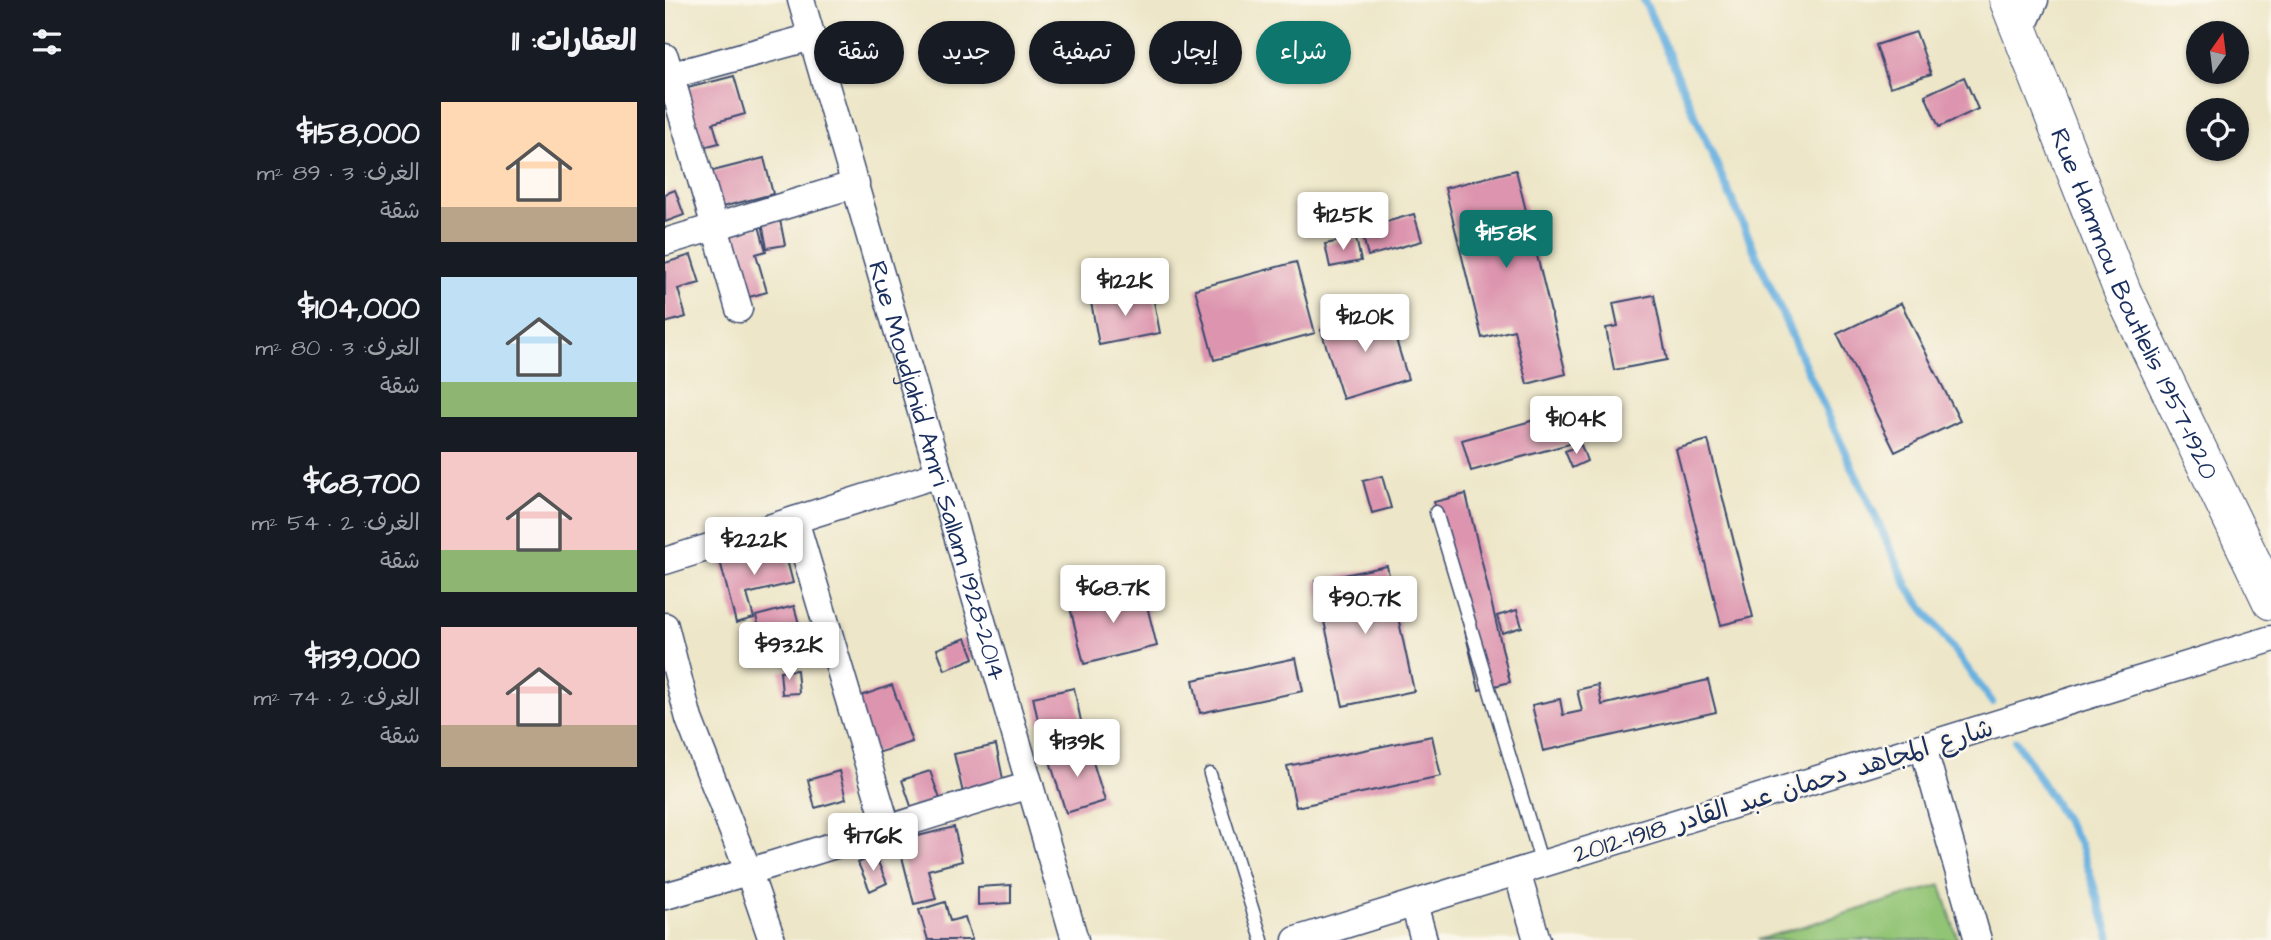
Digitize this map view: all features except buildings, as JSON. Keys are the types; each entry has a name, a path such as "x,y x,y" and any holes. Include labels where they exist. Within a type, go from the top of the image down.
{"main road":[{"name":"Rue Hammou Boutlelis 1957-1920","path":"2021,10 2123,293 2271,601"}],"street":[{"name":"Rue Moudjahid Amri Sallam 1928-2014","path":"801,0 1075,940"},
{"path":"739,309 667,70 812,37"},
{"path":"665,242 856,184"},
{"path":"665,561 939,474"},
{"path":"795,520 887,827"},
{"path":"665,626 677,722 749,873 772,940"},
{"name":"شارع المجاهد دحمان عبد القادر 1918-2012","path":"1299,940 2271,639"},
{"path":"1923,747 1978,940"},
{"path":"665,896 749,873 887,827 1030,785"},
{"path":"1530,868 1537,940"},
{"path":"1414,904 1424,940"}],"lane":[{"path":"1436,512 1530,868"},
{"path":"1210,774 1262,940"}],"green space":[{"path":"1941,885 1958,940 1757,940"}],"waterway":[{"path":"1644,0 1808,372 1909,589 1992,702"},
{"path":"2016,741 2080,844 2111,940"}]}
